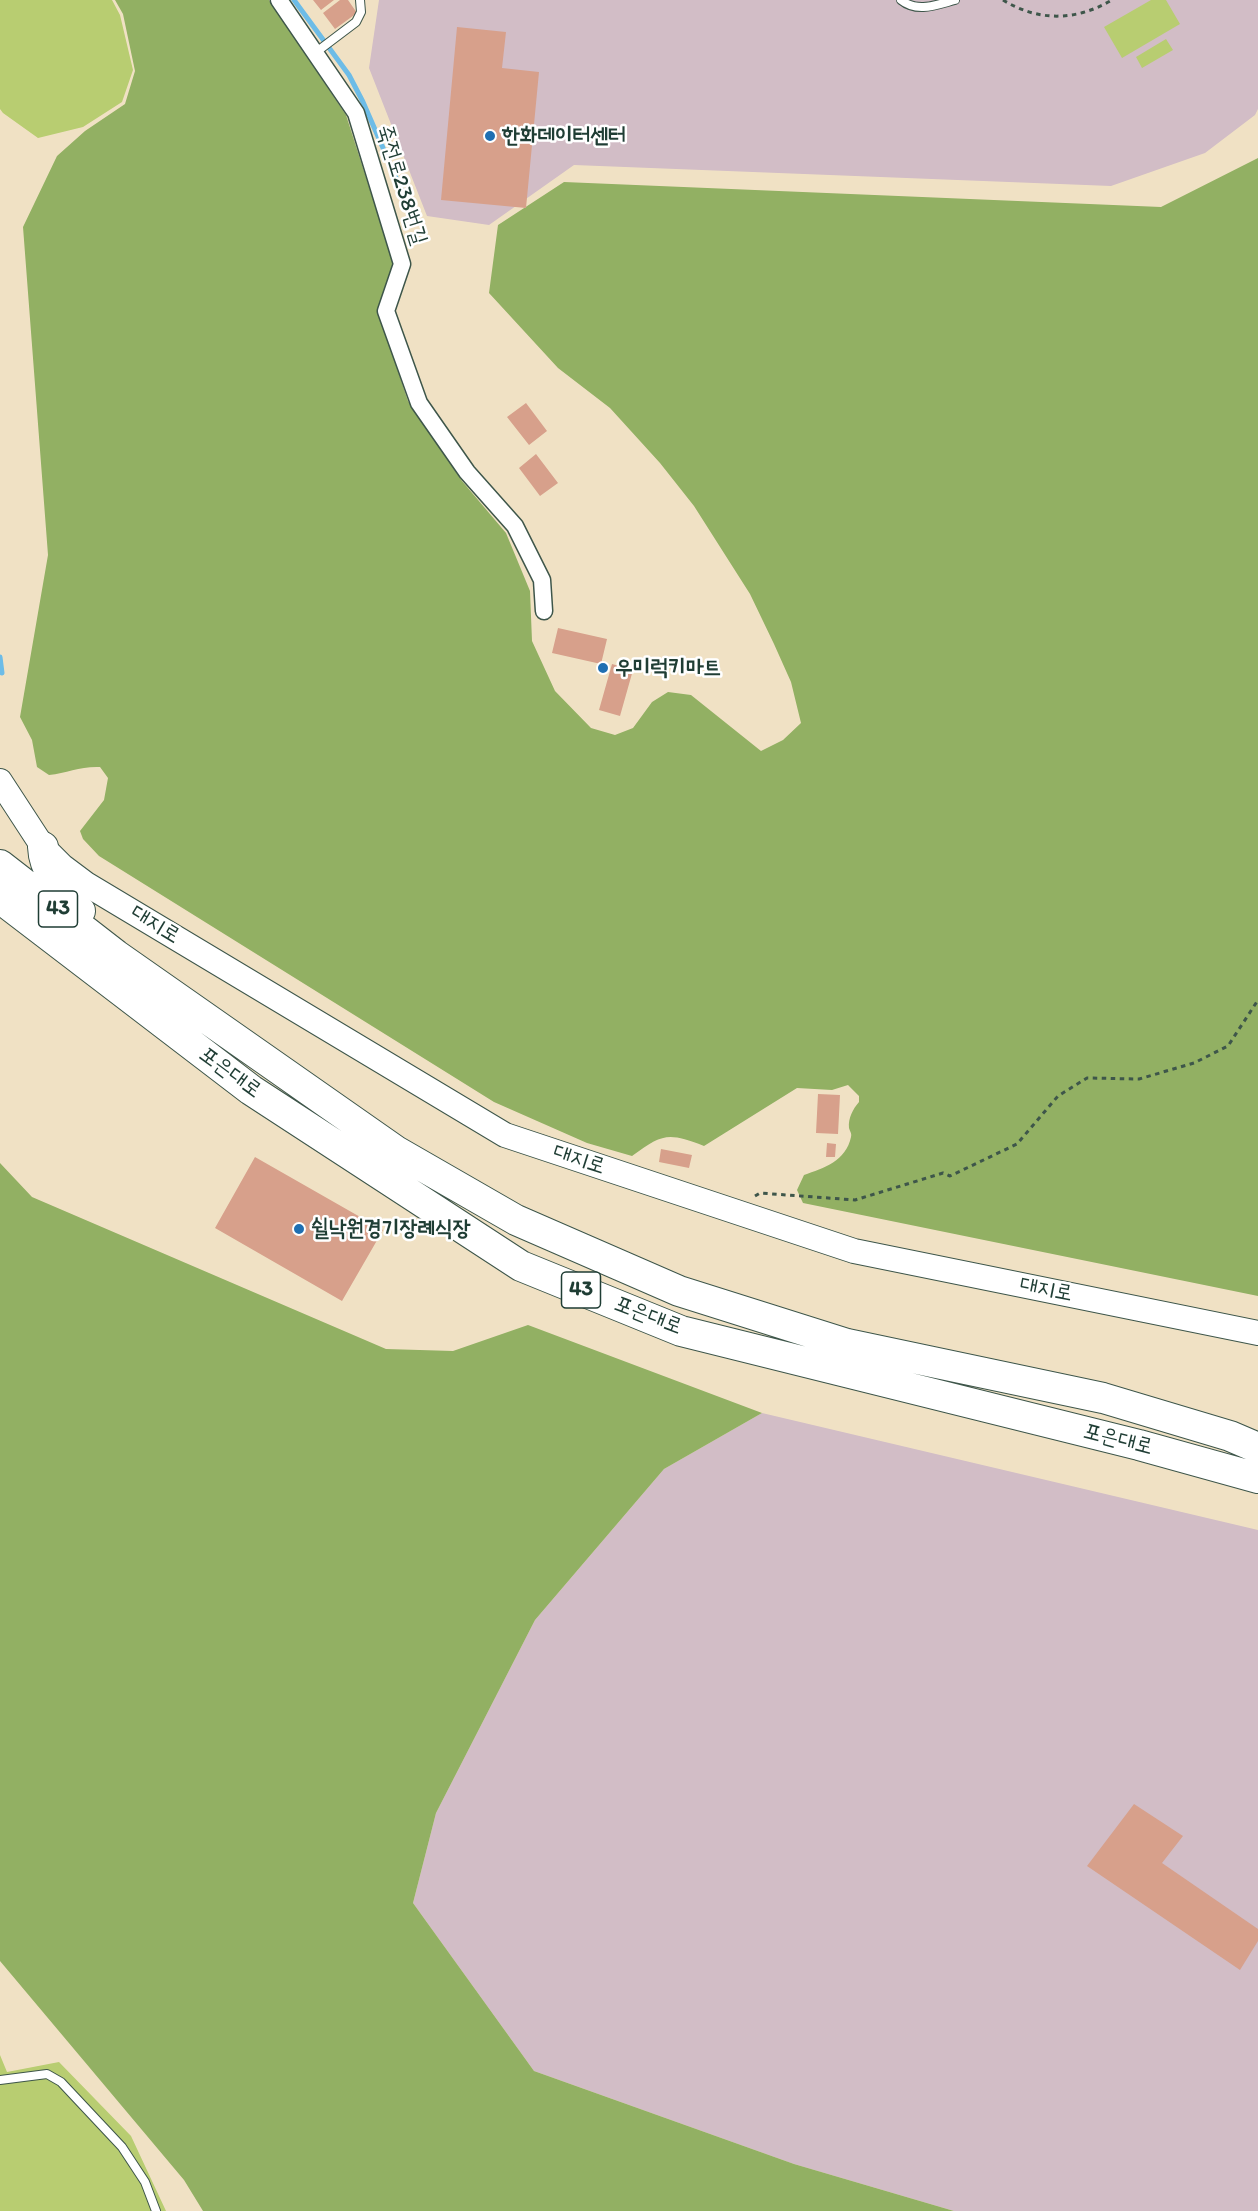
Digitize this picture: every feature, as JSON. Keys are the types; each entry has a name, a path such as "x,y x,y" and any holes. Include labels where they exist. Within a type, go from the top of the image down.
{"highway":[{"path":"43,847 43,860 54,881 116,955"},
{"name":"포은대로","path":"0,865 116,955 396,1151 516,1220 668,1286 847,1344 1103,1398 1230,1436 1258,1448"},
{"name":"포은대로","path":"0,898 251,1090 522,1266 681,1330 1139,1445 1258,1478"}],"main road":[{"name":"대지로","path":"0,781 43,847 62,866 86,884 505,1135 854,1251 1258,1333"}],"street":[{"name":"죽전로238번길","path":"279,0 356,113 402,264 386,311 419,403 466,472 515,526 542,580 544,611"}],"lane":[{"path":"315,53 356,22 361,12 360,0"},
{"path":"901,0 907,5 921,8 955,0"},
{"path":"0,2080 47,2074 61,2082 122,2147 145,2182 156,2211"}],"path":[{"path":"1003,0 1018,9 1045,17 1093,10 1112,0"},
{"path":"733,1210 760,1193 855,1200 943,1173 950,1176 1017,1144 1058,1096 1087,1078 1139,1079 1194,1063 1228,1046 1258,1000"}],"shaded area":[{"path":"379,0 1258,0 1258,109 1255,115 1205,153 1111,186 574,165 489,225 427,216 369,68"},
{"path":"762,1413 1258,1530 1258,2211 954,2211 794,2164 534,2071 413,1903 436,1813 535,1620 664,1469"}],"green space":[{"path":"0,0 112,0 120,15 133,70 122,102 83,127 38,138 3,113 0,109"},
{"path":"115,0 269,0 346,115 394,265 379,315 408,401 462,481 506,533 530,591 532,641 555,691 591,728 615,735 633,728 652,702 668,692 691,695 761,751 783,740 801,723 791,682 750,594 694,506 660,463 610,408 558,368 489,293 498,225 564,182 1161,207 1258,158 1258,1296 803,1203 797,1190 804,1175 839,1158 848,1145 851,1136 849,1121 859,1102 859,1096 848,1085 832,1090 797,1088 704,1146 673,1137 659,1139 632,1156 587,1143 494,1102 99,856 83,839 80,831 104,800 108,778 100,767 49,775 37,767 32,740 20,717 48,555 23,227 57,156 85,131 125,104 135,71 123,14"},
{"path":"1151,0 1166,0 1180,24 1122,58 1104,27"},
{"path":"1166,39 1173,50 1142,68 1136,57"},
{"path":"0,1163 32,1197 386,1349 453,1351 528,1325 762,1413 664,1469 535,1620 436,1813 413,1903 534,2071 794,2164 954,2211 203,2211 184,2180 0,1961"},
{"path":"0,2055 7,2072 59,2062 131,2136 166,2211 0,2211"}],"building":[{"path":"313,0 334,0 321,10"},
{"path":"340,0 348,0 357,13 335,29 323,13"},
{"name":"한화데이터센터","path":"457,27 506,32 502,68 539,72 526,208 441,200"},
{"path":"526,403 547,431 529,445 507,417"},
{"path":"536,454 558,483 540,496 519,468"},
{"path":"558,628 607,639 601,664 552,653"},
{"path":"612,664 633,670 620,716 599,710"},
{"path":"818,1094 840,1095 838,1134 816,1133"},
{"path":"827,1143 836,1144 835,1157 826,1157"},
{"path":"661,1149 692,1155 689,1168 659,1162"},
{"name":"쉴낙원경기장례식장","path":"255,1157 383,1230 342,1301 215,1228"},
{"path":"1134,1804 1183,1836 1162,1863 1258,1929 1258,1941 1240,1970 1087,1866"}],"waterway":[{"path":"294,0 349,75 414,219"},
{"path":"0,657 2,673"}],"place":[{"name":"한화데이터센터","path":"490,136"},
{"name":"우미럭키마트","path":"603,668"},
{"name":"쉴낙원경기장례식장","path":"299,1229"}]}
